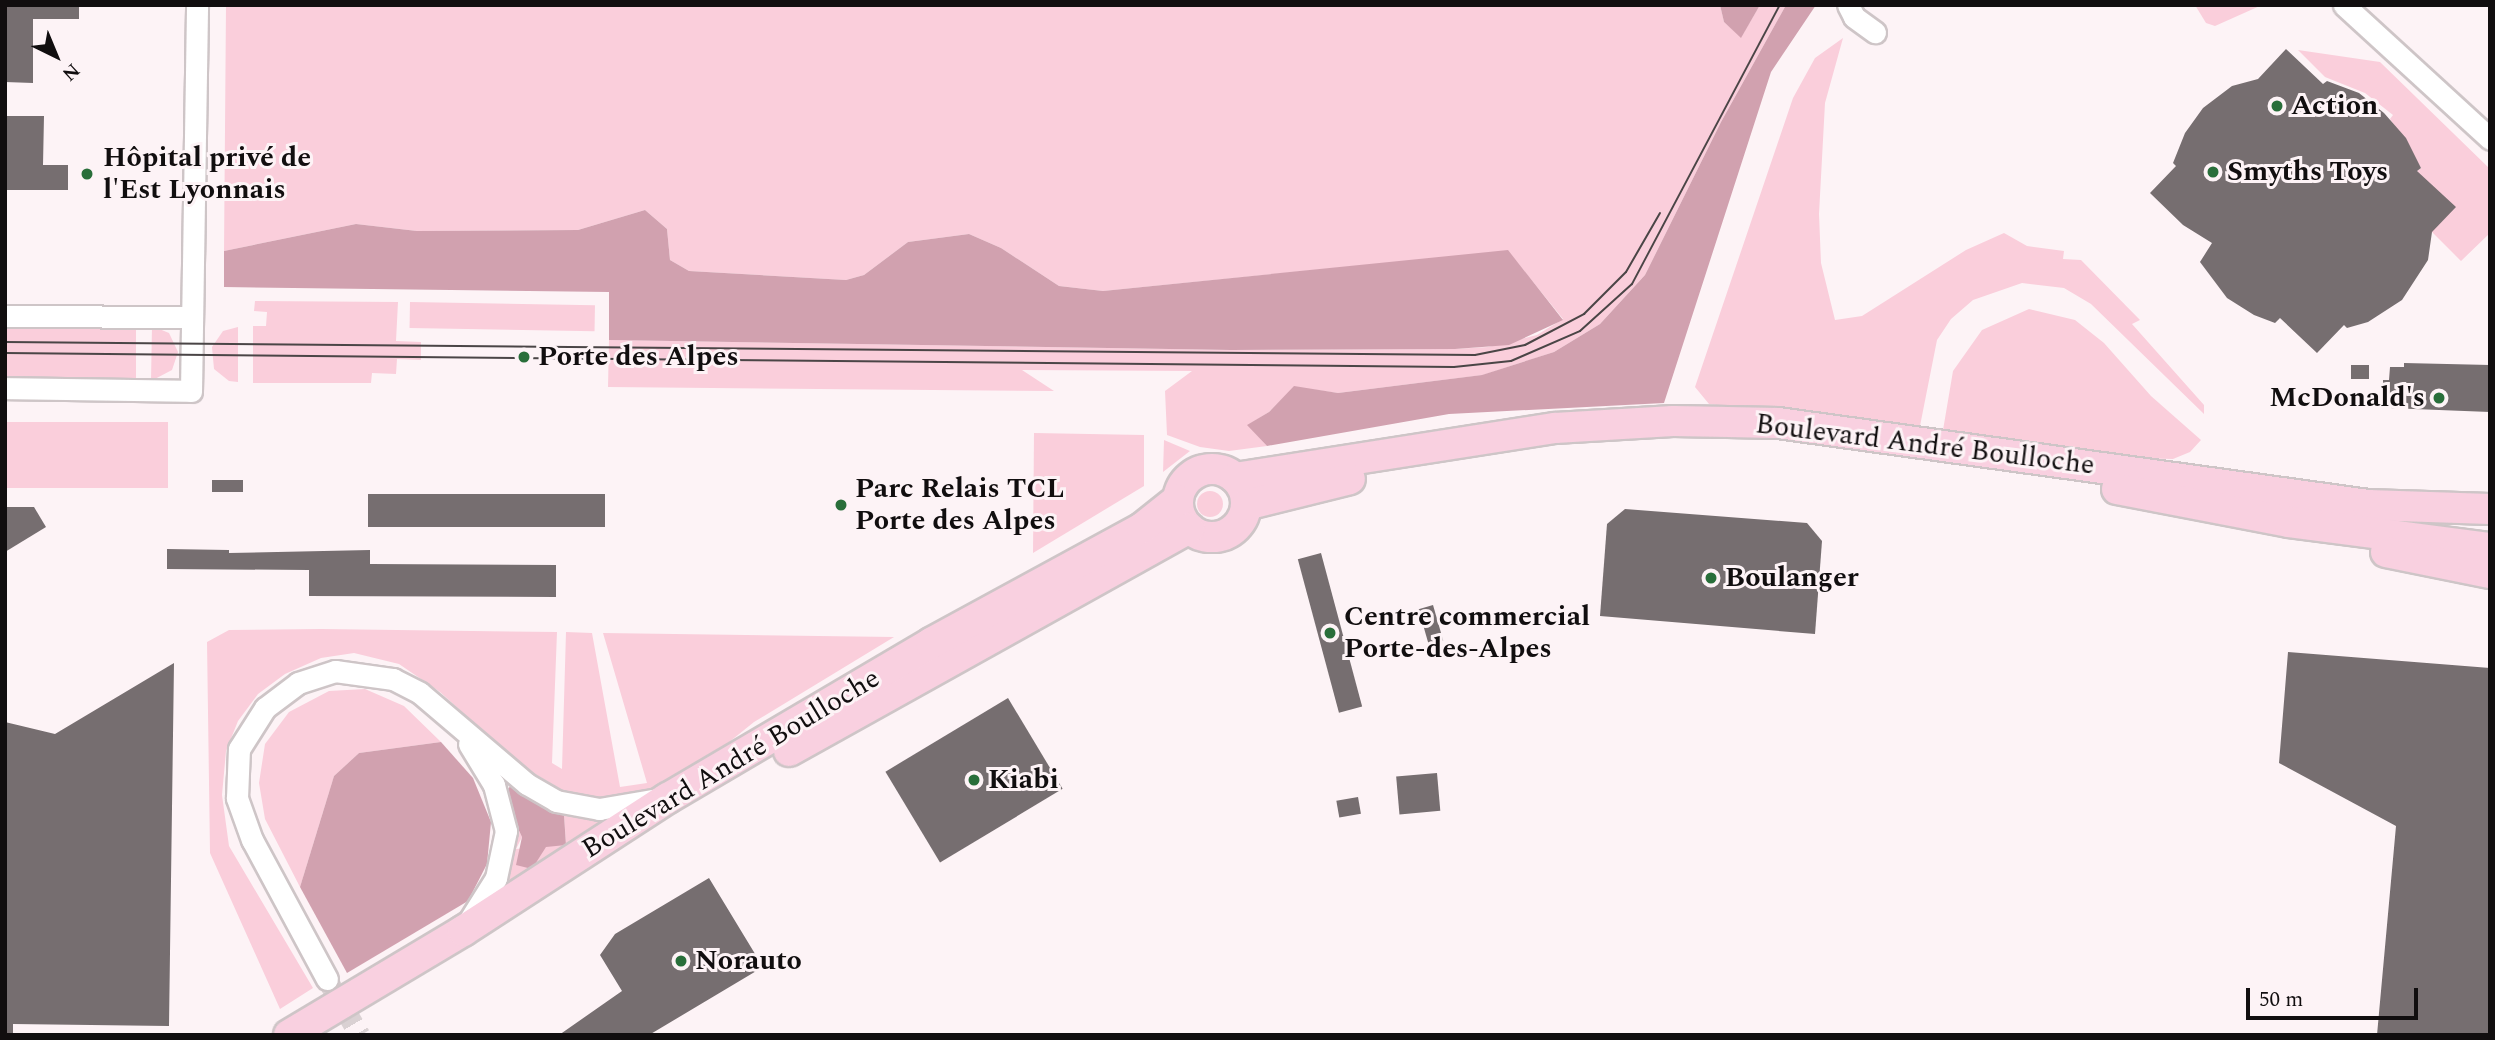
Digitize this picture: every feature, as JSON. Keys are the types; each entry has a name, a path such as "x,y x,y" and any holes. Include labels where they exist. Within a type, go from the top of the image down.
{"main road":[{"name":"Boulevard André Boulloche","path":"289,1035 463,931 668,798 931,643 1142,528 1177,500 1182,486 1199,471 1214,468 1236,478 1555,428 1673,421 1778,422 1891,445 2368,505 2490,509"},
{"name":"Boulevard André Boulloche","path":"1246,505 1404,465 1546,446 1700,434 1891,445"},
{"name":"Boulevard André Boulloche","path":"1951,453 2289,522 2490,548"},
{"path":"1177,500 1189,528 1202,536 1224,534 1237,526 1246,505 1244,490 1236,478"},
{"path":"2289,522 2374,550 2490,573"},
{"name":"Boulevard André Boulloche","path":"326,1035 696,803 1189,528"}],"street":[{"path":"5,388 191,391 197,5"},
{"path":"1848,5 1854,17 1875,32"},
{"path":"2344,5 2490,139"},
{"path":"5,316 192,317"},
{"path":"327,978 252,840 237,798 239,750 265,708 298,683 335,671 393,679 420,693 527,784 556,802 599,809 668,798"},
{"path":"453,722 494,785 506,831 496,878 463,931"}],"shaded area":[{"path":"226,5 1720,5 1724,22 1741,37 1760,5 1786,5 1721,122 1645,275 1600,324 1554,352 1483,375 1338,393 1294,387 1269,412 1248,425 1267,446 1229,451 1200,447 1167,435 1165,391 1192,371 1022,370 1054,391 608,387 609,340 1231,350 1455,349 1488,347 1537,335 1563,319 1508,251 1103,291 1059,286 1001,248 969,234 908,242 864,275 846,280 689,271 670,260 667,229 645,210 578,230 417,231 356,224 224,251"},
{"path":"1720,5 1760,5 1741,38 1724,22"},
{"path":"1786,5 1816,5 1771,72 1664,403 1449,414 1267,446 1247,425 1269,412 1294,386 1338,393 1482,375 1554,352 1600,324 1645,275 1721,122"},
{"path":"2195,5 2262,5 2215,26 2206,23"},
{"path":"1843,38 1825,103 1819,214 1821,263 1835,320 1862,316 1966,250 2004,233 2027,246 2064,251 2063,259 2081,260 2140,320 2132,324 2204,405 2204,414 2091,304 2064,288 2022,283 1973,300 1951,319 1937,340 1919,431 1709,404 1695,387 1793,98 1815,58"},
{"path":"2298,50 2380,62 2490,169 2490,233 2461,261 2432,232 2417,171 2421,168 2390,119 2393,115 2365,93 2325,77"},
{"path":"645,210 667,229 670,260 689,271 846,280 864,275 908,242 969,234 1001,248 1059,286 1103,291 1508,250 1563,320 1509,345 1455,349 1231,350 609,340 609,292 224,287 224,251 356,224 417,231 578,230"},
{"path":"255,301 398,302 396,341 421,342 421,360 397,359 396,374 372,373 371,383 253,383 253,326 266,326 267,312 254,311"},
{"path":"410,302 595,305 595,331 410,328"},
{"path":"2029,309 2075,320 2104,343 2151,396 2201,440 2190,452 2173,459 2083,457 1942,436 1953,371 1982,330"},
{"path":"5,325 136,325 136,379 5,379"},
{"path":"152,326 169,333 178,352 172,370 151,381"},
{"path":"238,327 238,382 229,381 214,369 212,347 223,331"},
{"path":"5,422 168,422 168,488 5,488"},
{"path":"1034,433 1144,435 1144,486 1033,553"},
{"path":"1164,440 1190,451 1163,472"},
{"path":"1210,491 1219,495 1223,504 1219,513 1210,517 1201,513 1197,504 1201,495"},
{"path":"229,630 557,632 552,763 562,769 566,632 592,633 620,787 647,783 603,633 894,637 754,722 718,751 645,792 606,800 567,793 523,767 440,692 399,664 354,653 321,658 285,674 258,694 238,721 226,751 222,795 229,846 313,988 280,1009 210,853 207,642"},
{"path":"365,689 404,706 441,742 359,753 334,776 300,887 265,819 259,783 265,744 289,712 329,691"},
{"path":"441,742 473,778 491,822 487,864 468,901 347,973 300,887 334,776 359,753"},
{"path":"512,784 537,803 564,815 566,845 546,847 532,869 516,865 522,837 513,818 508,789"},
{"path":"564,815 598,818 605,826 500,893 513,818 522,837 516,849 566,844"}],"building":[{"path":"5,5 79,5 79,19 33,19 33,83 5,82"},
{"path":"2286,49 2323,84 2327,81 2359,93 2384,113 2406,138 2421,168 2417,171 2456,207 2432,232 2428,260 2402,300 2368,322 2347,328 2344,325 2317,353 2280,318 2275,323 2254,315 2227,298 2200,262 2212,243 2183,225 2150,193 2176,166 2173,163 2185,133 2203,108 2232,86 2258,79"},
{"path":"5,116 44,116 43,165 68,165 68,190 5,190"},
{"name":"McDonald's","path":"2404,363 2490,365 2490,412 2388,408 2389,387 2383,387 2383,380 2389,380 2390,367 2404,367"},
{"path":"2351,365 2369,365 2369,379 2351,379"},
{"path":"212,480 243,480 243,492 212,492"},
{"path":"368,494 605,494 605,527 368,527"},
{"path":"5,507 34,507 46,527 5,552"},
{"name":"Boulanger","path":"1625,509 1807,523 1822,541 1815,634 1600,616 1607,524"},
{"path":"167,549 229,550 229,553 370,550 370,564 556,565 556,597 309,596 309,570 167,569"},
{"name":"Centre commercial Porte-des-Alpes","path":"1321,553 1362,707 1339,713 1298,559"},
{"path":"1433,605 1443,641 1429,645 1419,609"},
{"path":"2288,652 2490,668 2490,1035 2377,1035 2396,826 2279,763"},
{"path":"174,663 169,1026 13,1024 13,1035 5,1035 5,722 55,734"},
{"name":"Kiabi","path":"1008,698 1063,789 940,863 885,772"},
{"path":"1437,773 1440,811 1399,814 1396,777"},
{"path":"1358,797 1361,814 1339,818 1336,801"},
{"name":"Norauto","path":"709,878 763,967 649,1035 559,1035 622,991 600,955 615,934"}],"tunnel":[{"path":"327,979 360,1035"}],"tram line":[{"path":"5,353 1454,367 1511,361 1580,331 1632,284 1780,5"},
{"path":"5,342 1475,355 1525,345 1584,314 1626,272 1660,213"}],"place":[{"name":"Action","path":"2277,106"},
{"name":"Smyths Toys","path":"2213,172"},
{"name":"Hôpital privé de l'Est Lyonnais","path":"87,174"},
{"name":"Porte des Alpes","path":"524,357"},
{"name":"McDonald's","path":"2439,398"},
{"name":"Parc Relais TCL Porte des Alpes","path":"841,505"},
{"name":"Boulanger","path":"1711,578"},
{"name":"Centre commercial Porte-des-Alpes","path":"1330,633"},
{"name":"Kiabi","path":"974,780"},
{"name":"Norauto","path":"681,961"}]}
